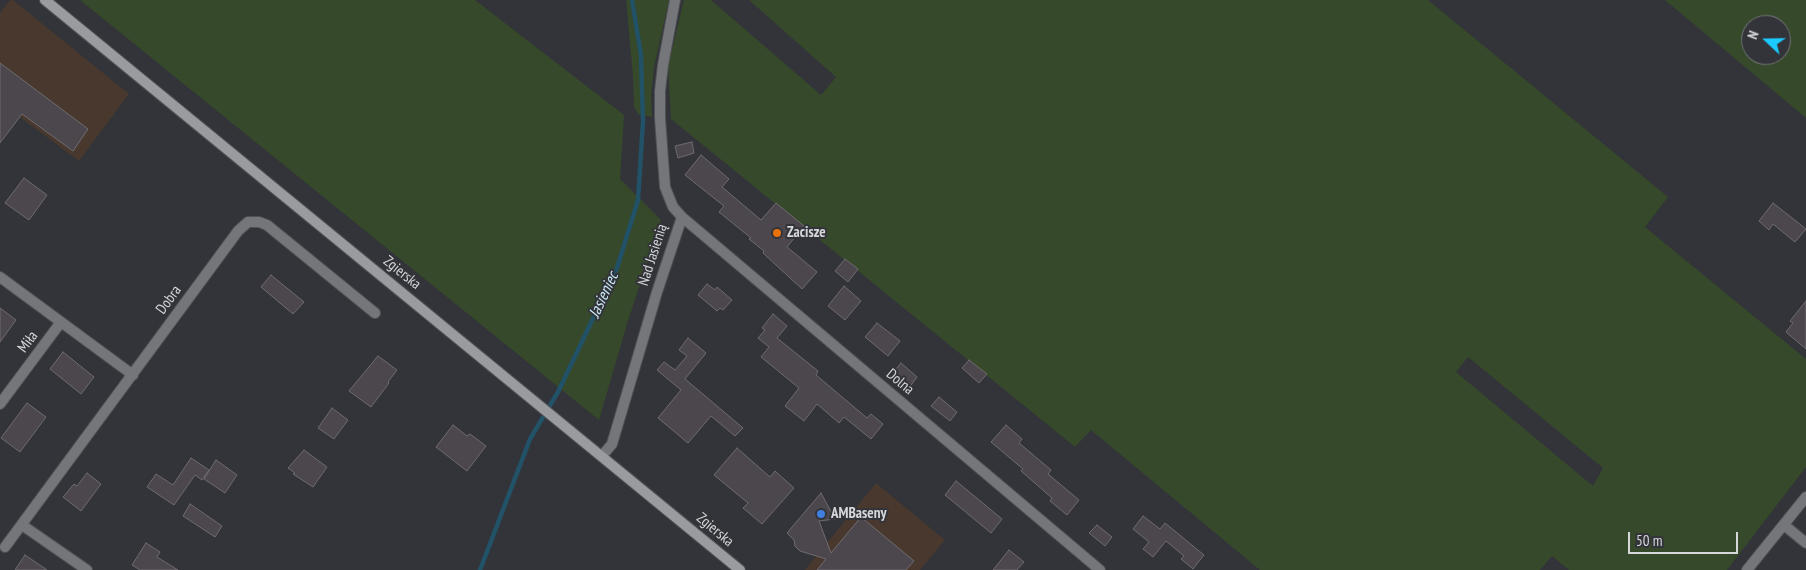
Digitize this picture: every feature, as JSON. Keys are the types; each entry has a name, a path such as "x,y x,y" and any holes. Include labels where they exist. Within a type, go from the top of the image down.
{"main road":[{"name":"Zgierska","path":"45,0 740,570"}],"street":[{"name":"Nad Jasienią","path":"602,456 612,444 657,292 682,217 673,207 665,187 660,118 662,65 675,0"},
{"name":"Dolna","path":"682,217 1100,570"},
{"name":"Dobra","path":"5,547 238,231 248,222 267,224 374,313"},
{"path":"0,277 133,375"},
{"name":"Miła","path":"0,404 61,322"},
{"path":"1747,570 1806,497"},
{"path":"1784,524 1806,543"},
{"path":"22,525 87,570"}],"shaded area":[{"path":"10,0 13,0 129,94 79,161 0,102 0,13"},
{"path":"876,483 945,540 920,570 805,570"}],"green space":[{"path":"80,0 475,0 624,115 620,179 661,220 627,324 599,420"},
{"path":"626,0 669,0 654,67 651,96 652,117 638,114 634,107"},
{"path":"684,0 711,0 821,95 836,77 749,0 1428,0 1668,197 1645,227 1806,359 1806,467 1727,570 1569,570 1552,556 1540,570 1260,570 1091,430 1075,447 671,119 668,66","holes":["1468,357 1603,468 1593,486 1456,372"]},
{"path":"1665,0 1806,0 1806,118 1743,65 1791,65 1791,15 1741,15 1741,64"}],"building":[{"path":"0,63 88,129 73,151 22,114 0,143"},
{"path":"692,142 694,153 678,158 675,146"},
{"path":"701,155 729,179 722,187 761,220 776,203 804,226 787,247 817,272 802,289 763,253 764,251 749,239 751,238 719,212 724,206 685,175"},
{"path":"24,178 47,195 29,220 5,203"},
{"path":"1773,203 1806,229 1795,242 1773,224 1769,230 1759,221"},
{"path":"845,259 858,269 848,282 835,271"},
{"path":"271,275 304,302 293,314 261,287"},
{"path":"707,284 715,290 717,287 732,300 723,310 720,308 717,311 698,295"},
{"path":"844,286 861,301 845,320 828,306"},
{"path":"1806,301 1806,349 1786,332 1793,323 1790,321"},
{"path":"0,308 16,320 0,342"},
{"path":"773,314 787,326 777,338 818,371 816,375 867,418 871,414 883,424 871,439 844,417 839,423 817,404 804,421 785,406 799,388 761,357 769,347 758,338 765,330 762,328"},
{"path":"877,323 900,341 888,356 865,337"},
{"path":"688,338 706,353 685,379 743,428 735,436 711,416 688,443 658,418 681,390 657,370 664,362 675,370 687,356 679,350"},
{"path":"63,352 94,377 81,394 50,369"},
{"path":"378,356 397,370 371,407 349,391"},
{"path":"969,360 987,374 979,383 962,368"},
{"path":"901,363 917,377 909,388 892,374"},
{"path":"939,397 957,412 950,421 931,406"},
{"path":"27,403 46,417 20,452 1,438"},
{"path":"332,408 348,420 334,439 318,428"},
{"path":"453,425 467,436 470,434 486,446 467,471 436,447"},
{"path":"1006,425 1022,439 1019,443 1051,470 1048,474 1079,500 1067,515 1050,501 1052,498 1021,471 1023,469 991,442"},
{"path":"737,448 770,477 775,471 794,488 762,524 743,508 748,503 714,475"},
{"path":"304,450 327,467 313,487 293,474 295,473 288,468"},
{"path":"191,458 209,470 202,480 195,475 174,505 147,487 156,474 173,485"},
{"path":"216,460 237,475 225,493 204,479"},
{"path":"87,473 101,484 81,511 63,497 74,484 77,486"},
{"path":"956,481 1002,519 991,533 945,495"},
{"path":"821,493 835,519 819,521 831,553 861,517 914,561 906,570 817,570 826,559 800,551 795,546 794,540 787,533"},
{"path":"190,504 222,526 215,537 183,516"},
{"path":"1143,516 1160,529 1165,523 1204,555 1193,569 1181,559 1184,556 1166,541 1153,557 1143,549 1149,542 1133,529"},
{"path":"1097,525 1112,537 1105,546 1089,533"},
{"path":"146,543 160,552 157,557 178,570 140,570 132,565"},
{"path":"1009,550 1024,562 1017,570 993,570"},
{"path":"25,555 47,570 15,570"}],"waterway":[{"name":"Jasieniec","path":"480,570 530,439 558,392 617,268 638,200 643,122 641,55 632,0"}],"place":[{"name":"Zacisze","path":"777,233"},
{"name":"AMBaseny","path":"821,514"}]}
